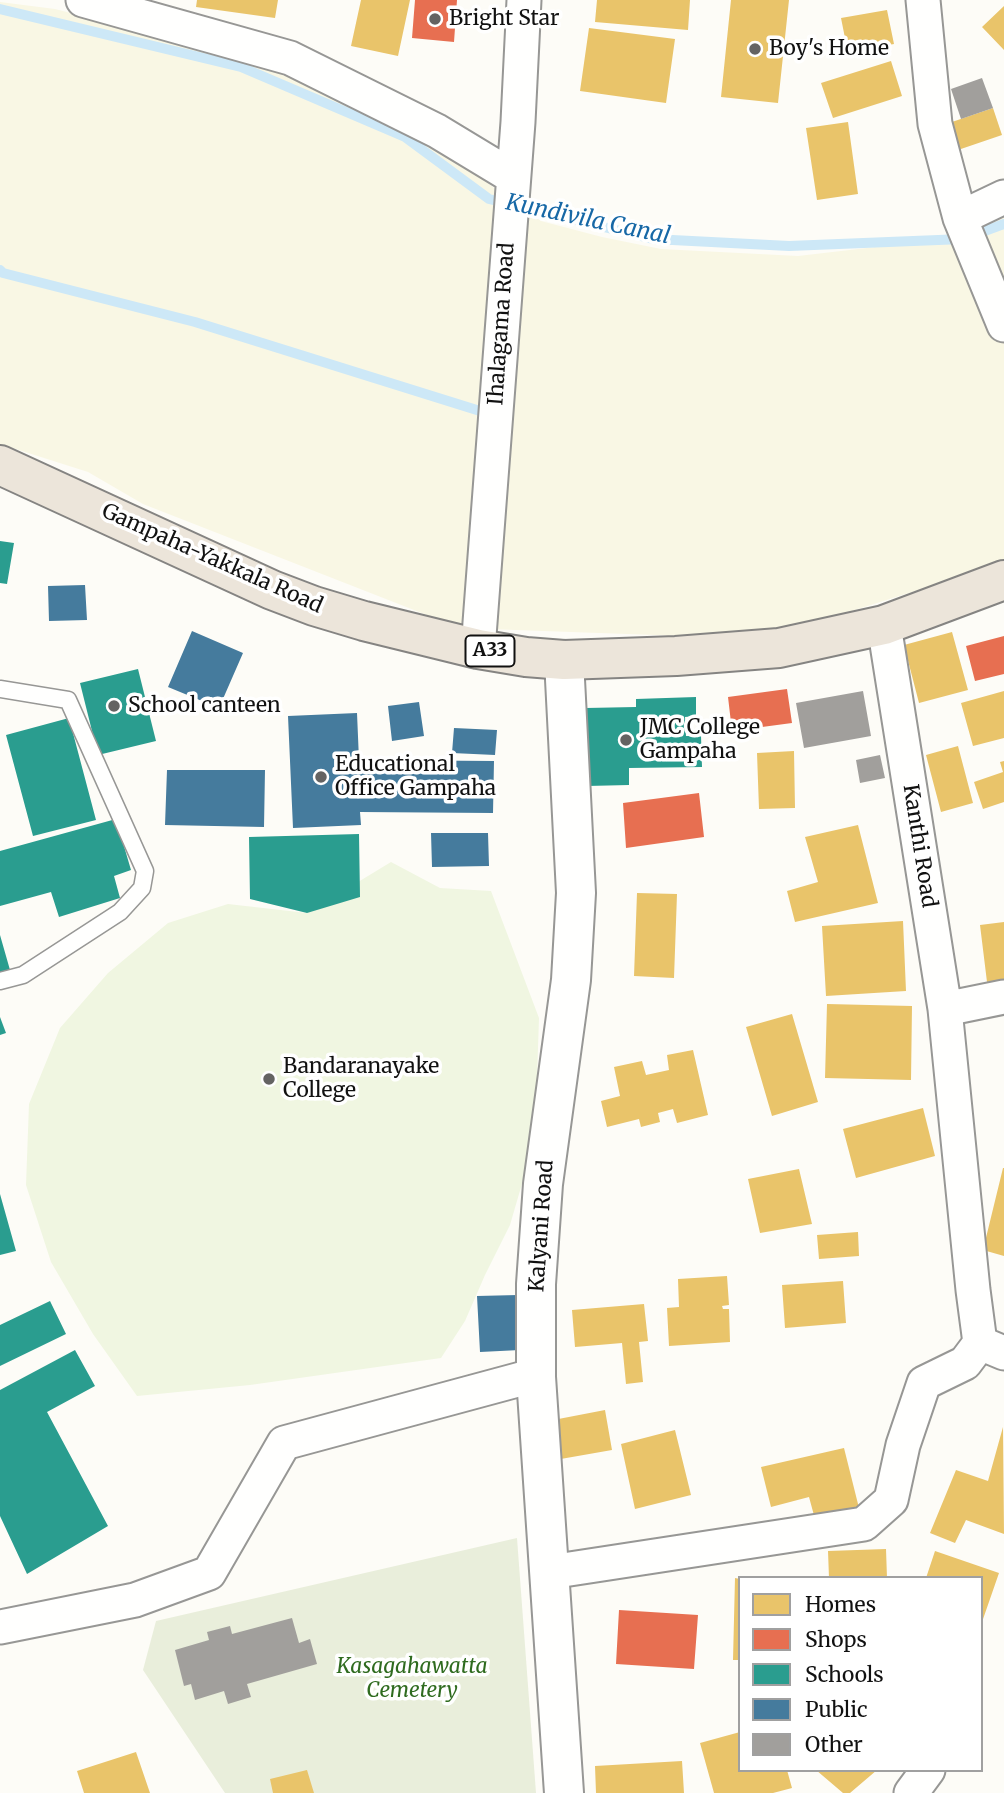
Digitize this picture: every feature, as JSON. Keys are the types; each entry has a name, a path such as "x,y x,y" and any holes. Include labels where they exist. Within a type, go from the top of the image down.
{"highway":[{"name":"Gampaha-Yakkala Road","path":"0,465 304,602 364,621 478,649 526,657 564,660 677,656 779,648 884,625 1004,580"}],"street":[{"path":"83,0 290,58 438,131 513,177"},
{"name":"Ihalagama Road","path":"478,649 524,0"},
{"path":"923,0 934,124 960,218 1004,325"},
{"path":"960,218 1004,197"},
{"name":"Kanthi Road","path":"884,625 945,1009 973,1290 992,1348"},
{"name":"Kalyani Road","path":"564,660 576,893 571,979 543,1184 536,1284 536,1377 565,1793"},
{"path":"945,1009 1004,997"},
{"path":"550,1572 864,1524 891,1500 903,1445 924,1383 992,1348"},
{"path":"0,1627 135,1600 209,1573 284,1443 508,1382 536,1377"},
{"path":"911,1793 927,1772"}],"lane":[{"path":"0,689 68,700 145,871 142,888 120,912 23,975 0,981"}],"shaded area":[{"path":"0,2 55,9 287,68 435,143 541,221 602,237 661,249 798,256 927,241 1004,214 1004,563 804,626 738,638 460,628 143,504 88,472 0,444"}],"green space":[{"path":"391,862 440,888 491,891 539,1018 535,1139 510,1225 465,1321 441,1358 250,1385 137,1396 93,1334 51,1262 26,1185 29,1104 60,1028 108,973 168,923 228,904 307,913"},
{"name":"Kasagahawatta Cemetery","path":"517,1538 536,1793 225,1793 143,1670 156,1621"}],"building: Homes":[{"path":"197,0 278,0 275,18 196,7"},
{"path":"361,0 410,0 398,56 351,46"},
{"path":"597,0 690,0 688,30 595,22"},
{"name":"Boy's Home","path":"731,0 789,0 778,103 721,97"},
{"path":"1004,6 1004,50 982,27"},
{"path":"887,10 894,44 848,53 841,18"},
{"path":"589,28 675,39 666,103 580,91"},
{"path":"891,61 902,96 833,118 821,83"},
{"path":"993,108 1002,135 958,150 949,123"},
{"path":"848,122 858,194 817,200 806,128"},
{"path":"952,632 968,690 919,703 904,645"},
{"path":"1004,691 1004,738 973,746 961,703"},
{"path":"958,746 973,803 941,812 926,755"},
{"path":"794,751 795,808 759,809 757,753"},
{"path":"1004,761 1004,802 983,809 974,782 1003,772 1000,762"},
{"path":"858,825 878,903 795,922 787,891 818,882 805,837"},
{"path":"637,893 677,894 674,978 634,976"},
{"path":"903,921 906,991 826,996 822,926"},
{"path":"1004,922 1004,980 987,982 980,925"},
{"path":"827,1004 912,1006 911,1080 825,1078"},
{"path":"792,1014 818,1102 772,1116 746,1027"},
{"path":"693,1050 708,1115 677,1123 673,1109 658,1113 660,1122 641,1127 639,1119 607,1127 601,1101 620,1096 614,1067 642,1061 646,1075 669,1070 667,1055"},
{"path":"923,1108 935,1156 856,1178 843,1129"},
{"path":"1004,1168 1004,1256 983,1250"},
{"path":"799,1169 812,1224 760,1233 748,1179"},
{"path":"858,1232 859,1256 819,1259 817,1235"},
{"path":"727,1276 729,1305 722,1306 723,1309 729,1309 730,1342 669,1346 667,1308 679,1307 678,1279"},
{"path":"843,1281 846,1323 785,1328 782,1285"},
{"path":"644,1304 648,1341 639,1342 643,1382 626,1384 622,1343 575,1347 572,1310"},
{"path":"605,1410 612,1450 555,1460 548,1421"},
{"path":"1003,1427 1004,1534 966,1520 955,1543 930,1533 956,1470 988,1481"},
{"path":"675,1430 691,1495 635,1509 621,1444"},
{"path":"844,1448 859,1508 815,1519 809,1497 771,1507 761,1467"},
{"path":"886,1549 887,1576 829,1576 828,1551"},
{"path":"935,1551 999,1573 983,1619 983,1576 927,1576"},
{"path":"735,1578 738,1579 738,1660 733,1660"},
{"path":"738,1733 738,1772 788,1772 792,1788 773,1793 714,1793 700,1743"},
{"path":"136,1752 150,1793 84,1793 77,1771"},
{"path":"682,1761 684,1793 596,1793 595,1766"},
{"path":"307,1770 314,1793 273,1793 270,1779"},
{"path":"818,1772 875,1772 850,1793 843,1793"}],"building: Shops":[{"name":"Bright Star","path":"415,0 457,0 454,42 412,38"},
{"path":"1004,636 1004,674 975,681 966,646"},
{"path":"787,689 792,723 732,731 728,697"},
{"path":"699,793 704,837 626,848 623,803"},
{"path":"619,1610 698,1615 694,1669 616,1664"}],"building: Schools":[{"path":"0,541 14,543 7,584 0,583"},
{"path":"138,669 156,741 98,755 80,683"},
{"path":"696,697 696,716 685,717 686,736 701,736 702,767 629,768 629,785 587,786 586,708 636,707 636,699"},
{"path":"69,718 96,820 33,836 6,735"},
{"path":"116,819 131,870 114,876 120,898 59,917 51,892 0,906 0,851"},
{"path":"359,834 360,897 307,913 250,899 249,837"},
{"path":"0,935 10,970 0,973"},
{"path":"0,1017 6,1033 0,1035"},
{"path":"0,1194 16,1251 0,1255"},
{"path":"50,1301 66,1334 0,1366 0,1325"},
{"path":"75,1350 95,1386 47,1412 108,1526 27,1574 0,1516 0,1390"}],"building: Public":[{"path":"85,585 87,620 49,621 48,586"},
{"path":"192,631 243,653 219,708 168,687"},
{"name":"Educational Office Gampaha","path":"419,702 424,736 392,741 388,706"},
{"path":"357,713 359,760 494,761 493,813 360,812 361,825 293,828 288,716"},
{"name":"Educational Office Gampaha","path":"454,728 497,730 495,755 452,753"},
{"path":"167,770 265,770 264,827 165,825"},
{"path":"431,833 488,833 489,866 432,867"},
{"path":"518,1295 520,1350 480,1352 477,1296"}],"building: Other":[{"path":"982,78 993,108 961,119 951,89"},
{"path":"863,691 871,736 804,748 796,703"},
{"path":"880,755 885,778 860,783 856,760"},
{"path":"292,1618 299,1643 310,1639 317,1664 247,1684 251,1697 228,1704 224,1691 195,1700 191,1684 184,1686 175,1650 209,1640 207,1632 230,1626 232,1634"}],"waterway":[{"name":"Kundivila Canal","path":"0,9 241,67 405,137 489,199 653,239 789,246 963,239 1004,224"},
{"path":"0,270 3,273 195,322 480,411"}],"place":[{"name":"Bright Star","path":"435,19"},
{"name":"Boy's Home","path":"755,49"},
{"name":"School canteen","path":"114,706"},
{"name":"JMC College Gampaha","path":"626,740"},
{"name":"Educational Office Gampaha","path":"321,777"},
{"name":"Bandaranayake College","path":"269,1079"}]}
